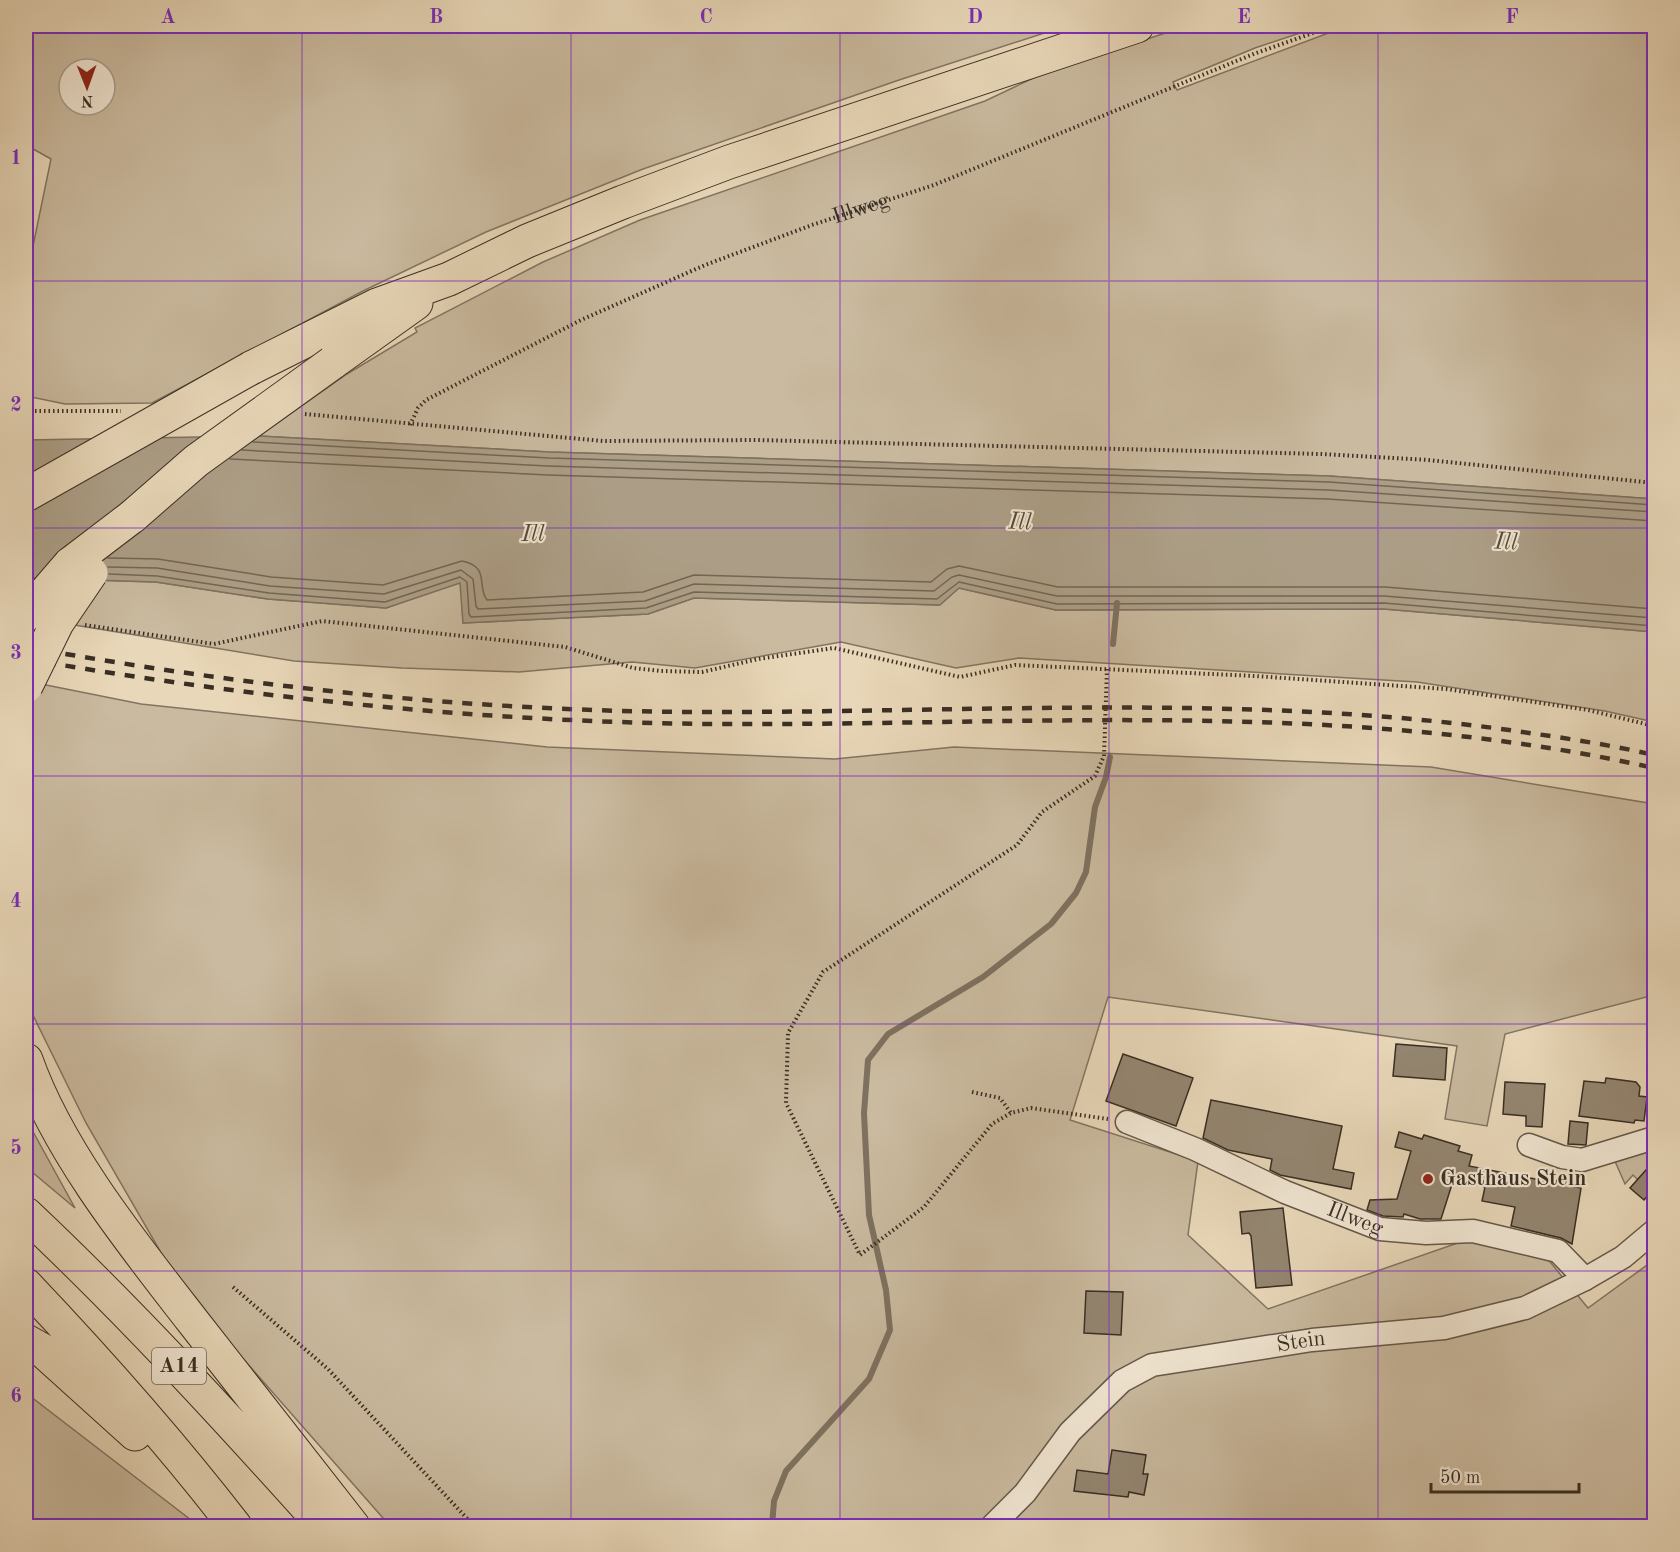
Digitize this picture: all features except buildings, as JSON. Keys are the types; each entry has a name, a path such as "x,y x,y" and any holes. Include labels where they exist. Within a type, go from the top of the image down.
{"highway":[{"path":"26,495 251,368 377,305 449,279 527,241 729,162 1137,26"},
{"path":"26,615 70,564 133,516 196,461 449,279"},
{"path":"26,686 57,623 133,516"},
{"path":"26,1060 34,1083 94,1188 145,1260 353,1527"},
{"name":"A14","path":"26,1214 80,1265 211,1399 324,1527"},
{"name":"A14","path":"26,1285 73,1335 213,1498 235,1527"},
{"path":"26,1341 42,1350 128,1426 157,1458 213,1498"}],"street":[{"name":"Illweg","path":"1127,1122 1195,1149 1286,1192 1380,1228 1426,1233 1473,1231 1558,1251 1585,1279"},
{"path":"1529,1145 1562,1157 1582,1160 1654,1138"},
{"name":"Stein","path":"992,1527 1025,1493 1077,1425 1122,1381 1152,1365 1312,1340 1444,1328 1525,1308 1585,1279 1623,1257 1654,1231"}],"path":[{"name":"Illweg","path":"1333,26 1256,52 934,185 754,245 638,293 523,348 426,400 418,408 410,425 603,441 757,440 1321,454 1428,460 1654,483"},
{"path":"77,624 214,645 322,621 565,647 633,668 661,671 702,672 758,659 834,648 960,677 1015,665 1446,689 1588,710 1654,726"},
{"path":"1107,669 1104,756 1095,776 1042,812 1017,845 823,972 788,1033 786,1103 860,1255 924,1208 992,1124 1011,1113 1031,1108 1127,1122"},
{"path":"972,1092 1000,1098 1011,1113"},
{"path":"233,1287 328,1369 474,1527"}],"shaded area":[{"path":"26,26 1066,26 899,80 643,169 486,232 363,291 152,403 65,404 26,396 26,280 51,159 26,145"},
{"path":"1187,26 1321,26 1255,48 1173,82 1177,90 1347,26 1654,26 1654,499 1329,476 549,452 259,436 347,374 417,332 415,328 543,262 640,220 985,101 1046,72"},
{"path":"26,578 156,582 268,599 386,608 461,582 463,623 648,614 694,598 939,605 959,588 1056,610 1384,609 1654,632 1654,722 1605,711 1417,682 1019,658 956,668 841,642 695,668 632,662 519,672 294,661 26,617"},
{"path":"26,681 141,704 547,747 835,759 954,747 1431,767 1654,804 1654,995 1505,1034 1487,1126 1445,1119 1457,1046 1108,997 1070,1120 1198,1161 1188,1235 1268,1309 1469,1239 1546,1257 1588,1308 1654,1260 1654,1526 390,1526 182,1289 86,1123 26,1001"},
{"path":"26,1119 75,1208 26,1167"},
{"path":"1654,1146 1654,1161 1638,1180 1633,1175 1625,1184 1614,1159"},
{"path":"26,1393 191,1520 196,1526 26,1526"}],"water":[{"name":"Ill","path":"259,436 549,452 1329,476 1654,499 1654,632 1384,609 1056,610 959,588 940,605 694,598 648,614 463,623 460,583 386,608 268,599 156,582 26,578 26,440"}],"waterway":[{"path":"1113,644 1117,603"},
{"path":"772,1526 774,1501 786,1471 869,1379 890,1330 886,1290 869,1215 864,1113 868,1060 888,1034 983,977 1051,924 1076,893 1086,872 1095,807 1106,777 1110,757"}],"railway":[{"path":"26,647 198,675 459,703 546,708 720,712 1016,708 1214,708 1312,712 1411,719 1509,730 1654,755"},
{"path":"26,659 282,696 454,713 712,724 1067,720 1185,720 1302,724 1419,732 1537,746 1654,768"}],"place":[{"name":"Gasthaus Stein","path":"1428,1179"}]}
